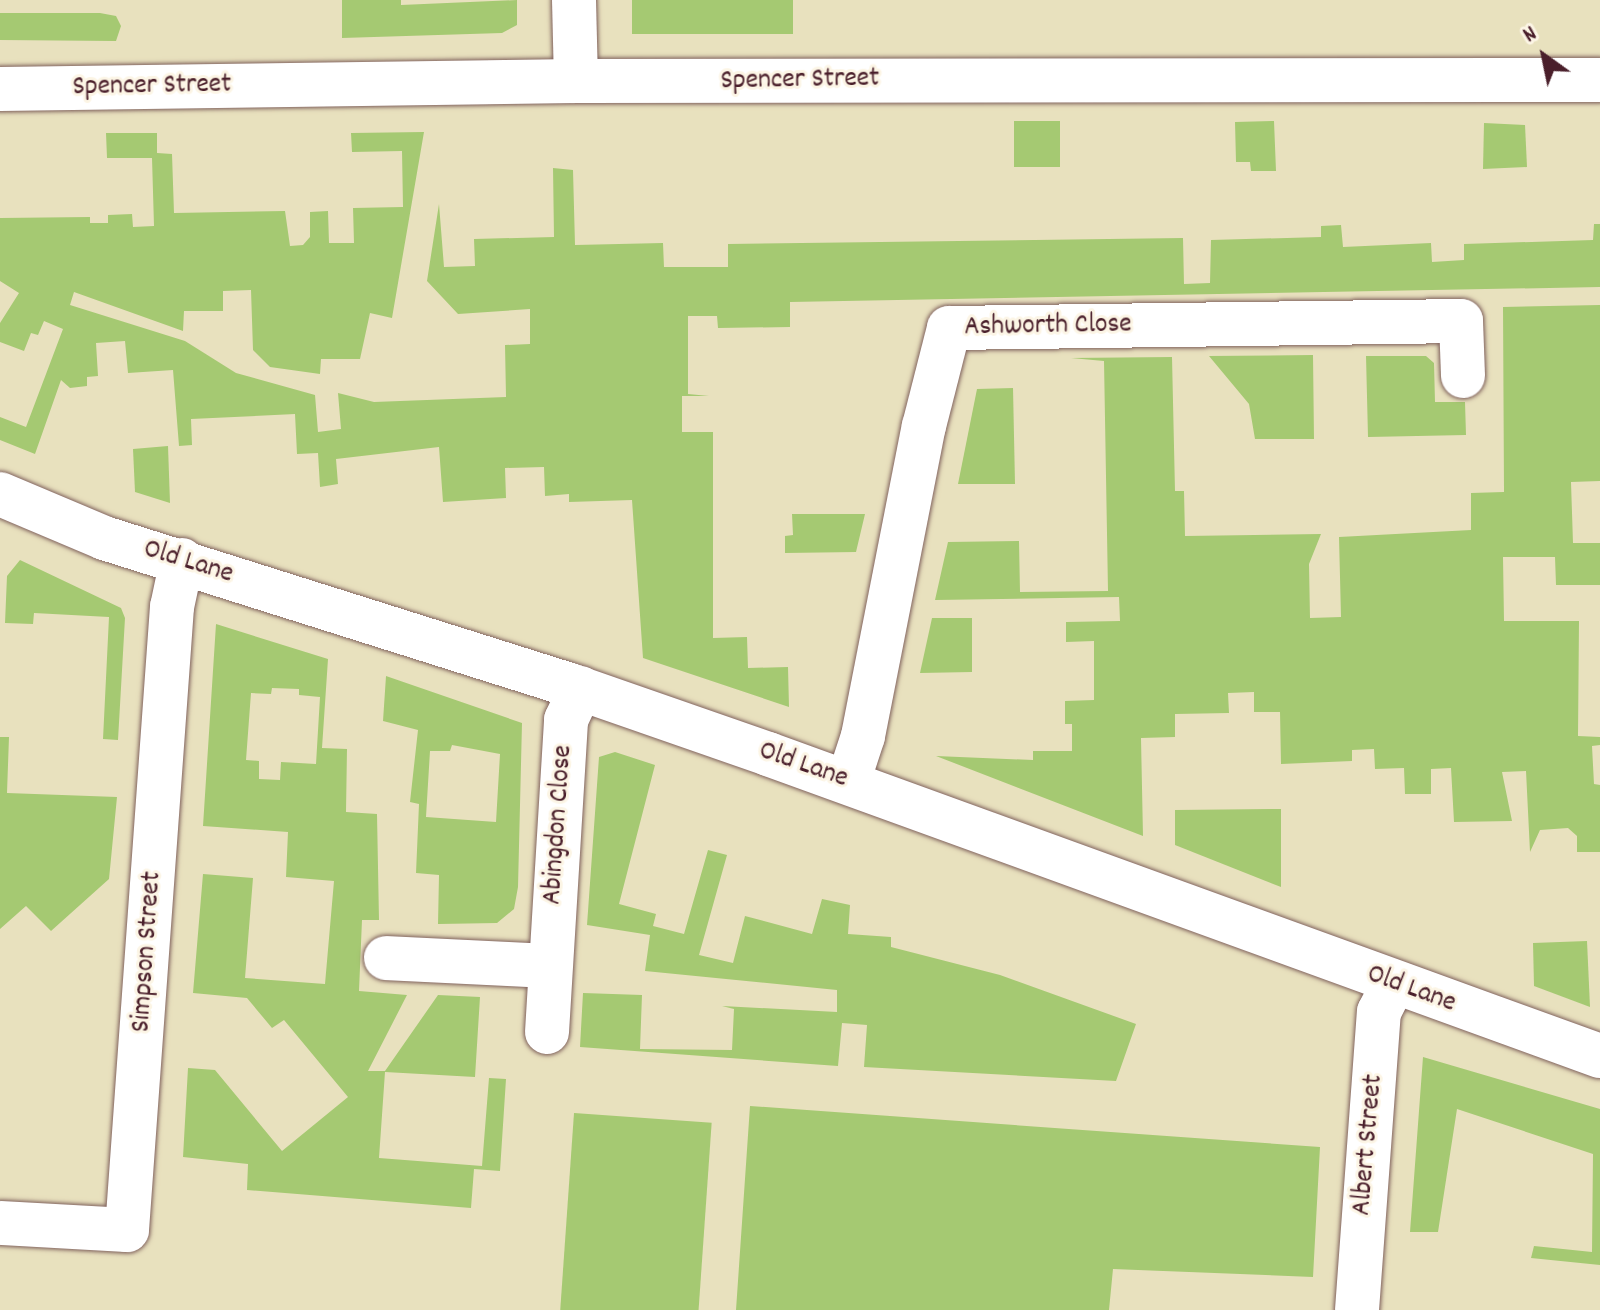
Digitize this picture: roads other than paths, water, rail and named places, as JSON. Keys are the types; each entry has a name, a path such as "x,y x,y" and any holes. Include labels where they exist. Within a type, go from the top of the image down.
{"street":[{"path":"574,0 576,81"},
{"name":"Spencer Street","path":"0,89 576,81 1600,80"},
{"name":"Ashworth Close","path":"848,782 863,736 924,426 949,328 1461,321 1463,376"},
{"name":"Old Lane","path":"0,494 104,538 182,560 581,688 848,782 1393,984 1600,1056"},
{"name":"Simpson Street","path":"7,1224 127,1230 172,607 182,560"},
{"name":"Abingdon Close","path":"547,1032 548,966 566,720 581,688"},
{"path":"386,958 548,966"},
{"name":"Albert Street","path":"1357,1310 1379,1012 1393,984"}]}
